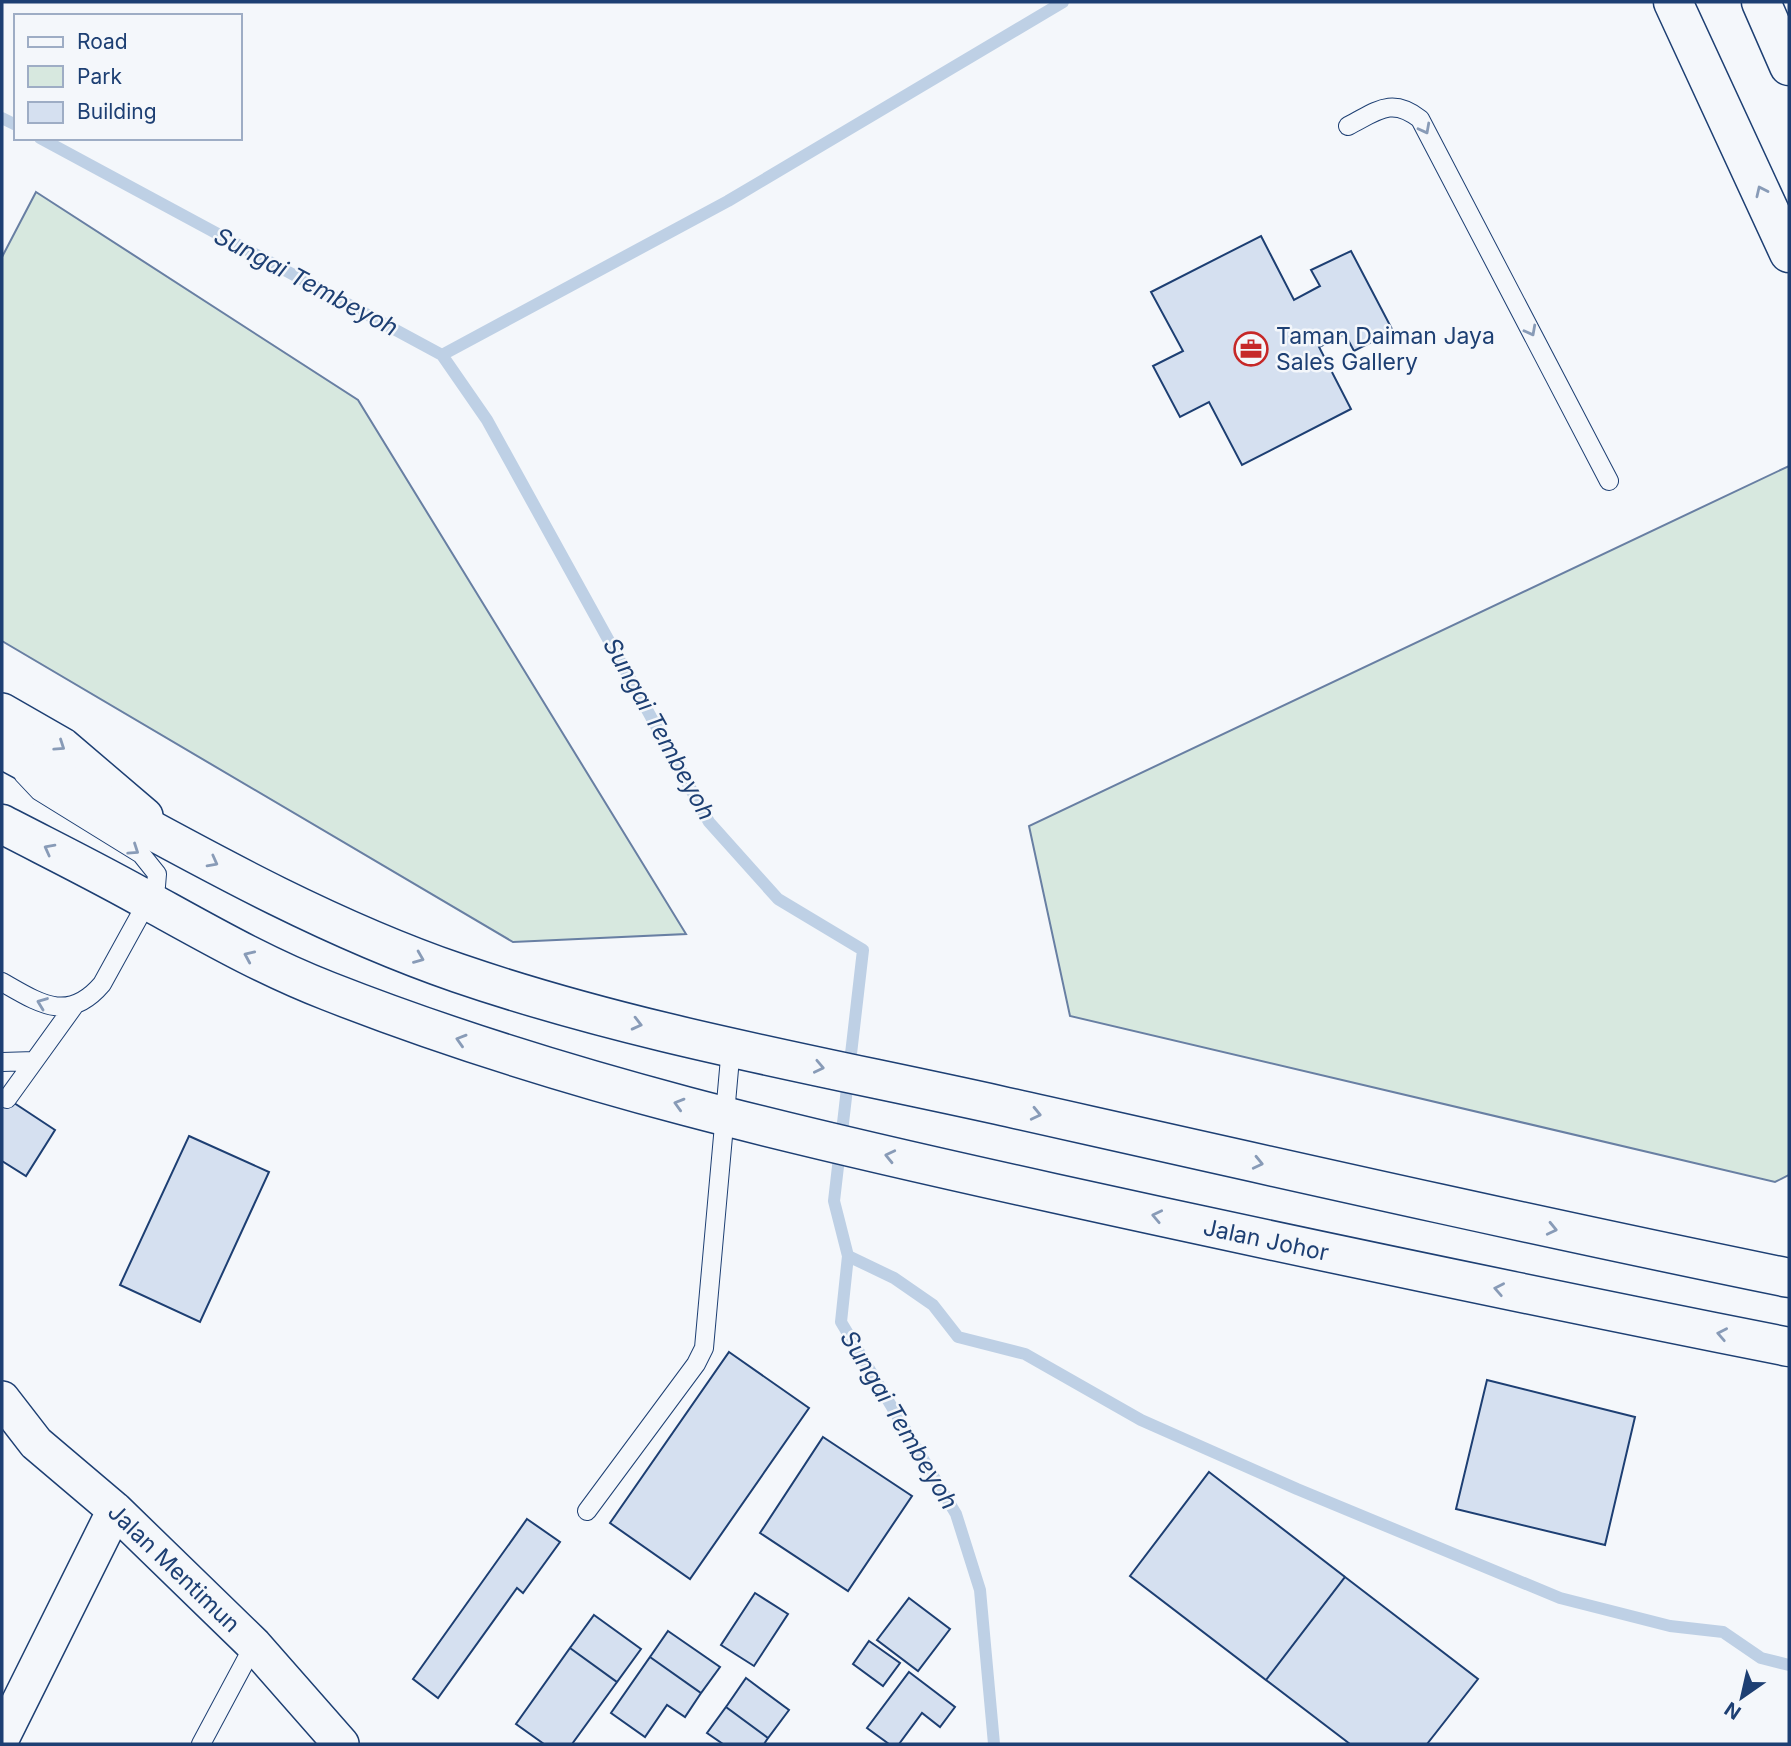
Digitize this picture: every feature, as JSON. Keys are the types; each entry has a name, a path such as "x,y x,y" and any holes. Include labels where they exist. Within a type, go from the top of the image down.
{"main road":[{"path":"1673,2 1789,253"},
{"path":"1761,2 1789,66"},
{"path":"2,750 347,929 457,973 558,1003 741,1050 1789,1278"},
{"name":"Jalan Johor","path":"2,824 229,947 323,989 438,1033 735,1120 1415,1273 1789,1348"},
{"path":"1628,1245 1707,1241 1789,1253"}],"street":[{"path":"2,711 63,746 173,840"},
{"name":"Jalan Mentimun","path":"2,1399 36,1443 115,1510 254,1645 341,1744"},
{"path":"2,1737 115,1510"}],"lane":[{"path":"1348,127 1385,106 1407,108 1420,119 1609,481"},
{"path":"2,750 39,791 141,854 157,874 149,902 102,984 90,998 74,1006 56,1008 38,1002 2,982"},
{"path":"7,1098 74,1006"},
{"path":"587,1511 696,1364 704,1348 735,1120 741,1050"},
{"path":"2,1062 34,1061"},
{"path":"201,1744 254,1645"}],"green space":[{"path":"36,192 358,400 686,934 513,942 2,641 2,257"},
{"path":"1789,466 1789,1175 1775,1182 1070,1016 1029,826"}],"building":[{"name":"Taman Daiman Jaya Sales Gallery","path":"1261,236 1294,300 1320,286 1311,270 1351,251 1393,331 1354,351 1345,334 1319,347 1351,409 1242,465 1209,402 1180,417 1153,366 1183,351 1151,292"},
{"path":"2,1095 55,1130 26,1176 2,1161"},
{"path":"189,1136 269,1172 200,1322 120,1285"},
{"path":"729,1352 809,1408 690,1579 610,1523"},
{"path":"1487,1380 1635,1417 1605,1545 1456,1509"},
{"path":"823,1437 912,1496 848,1591 760,1533"},
{"path":"1209,1472 1345,1577 1266,1680 1130,1576"},
{"path":"527,1519 560,1542 523,1593 517,1588 438,1698 413,1679"},
{"path":"1345,1577 1478,1679 1427,1744 1350,1744 1266,1680"},
{"path":"755,1593 788,1614 754,1666 721,1645"},
{"path":"909,1598 950,1629 918,1671 877,1640"},
{"path":"594,1615 641,1649 617,1682 570,1648"},
{"path":"668,1631 720,1667 701,1693 650,1657"},
{"path":"869,1641 900,1663 883,1686 853,1664"},
{"path":"570,1648 617,1682 572,1744 544,1744 516,1724"},
{"path":"650,1657 701,1693 685,1717 667,1705 645,1737 611,1713"},
{"path":"909,1672 955,1707 940,1727 922,1713 899,1744 889,1744 867,1728"},
{"path":"746,1678 789,1710 768,1738 726,1707"},
{"path":"726,1707 768,1738 764,1744 723,1744 707,1733"}],"waterway":[{"path":"442,355 728,201 1063,2"},
{"name":"Sungai Tembeyoh","path":"2,118 14,124"},
{"name":"Sungai Tembeyoh","path":"44,140 442,355 487,420 709,822 778,899 863,950 834,1201 848,1256 841,1322 956,1514 980,1590 994,1744"},
{"path":"848,1256 894,1278 933,1305 958,1337 1025,1354 1141,1420 1297,1489 1560,1598 1670,1626 1723,1632 1761,1658 1789,1665"}],"place":[{"name":"Taman Daiman Jaya Sales Gallery","path":"1251,349"}]}
